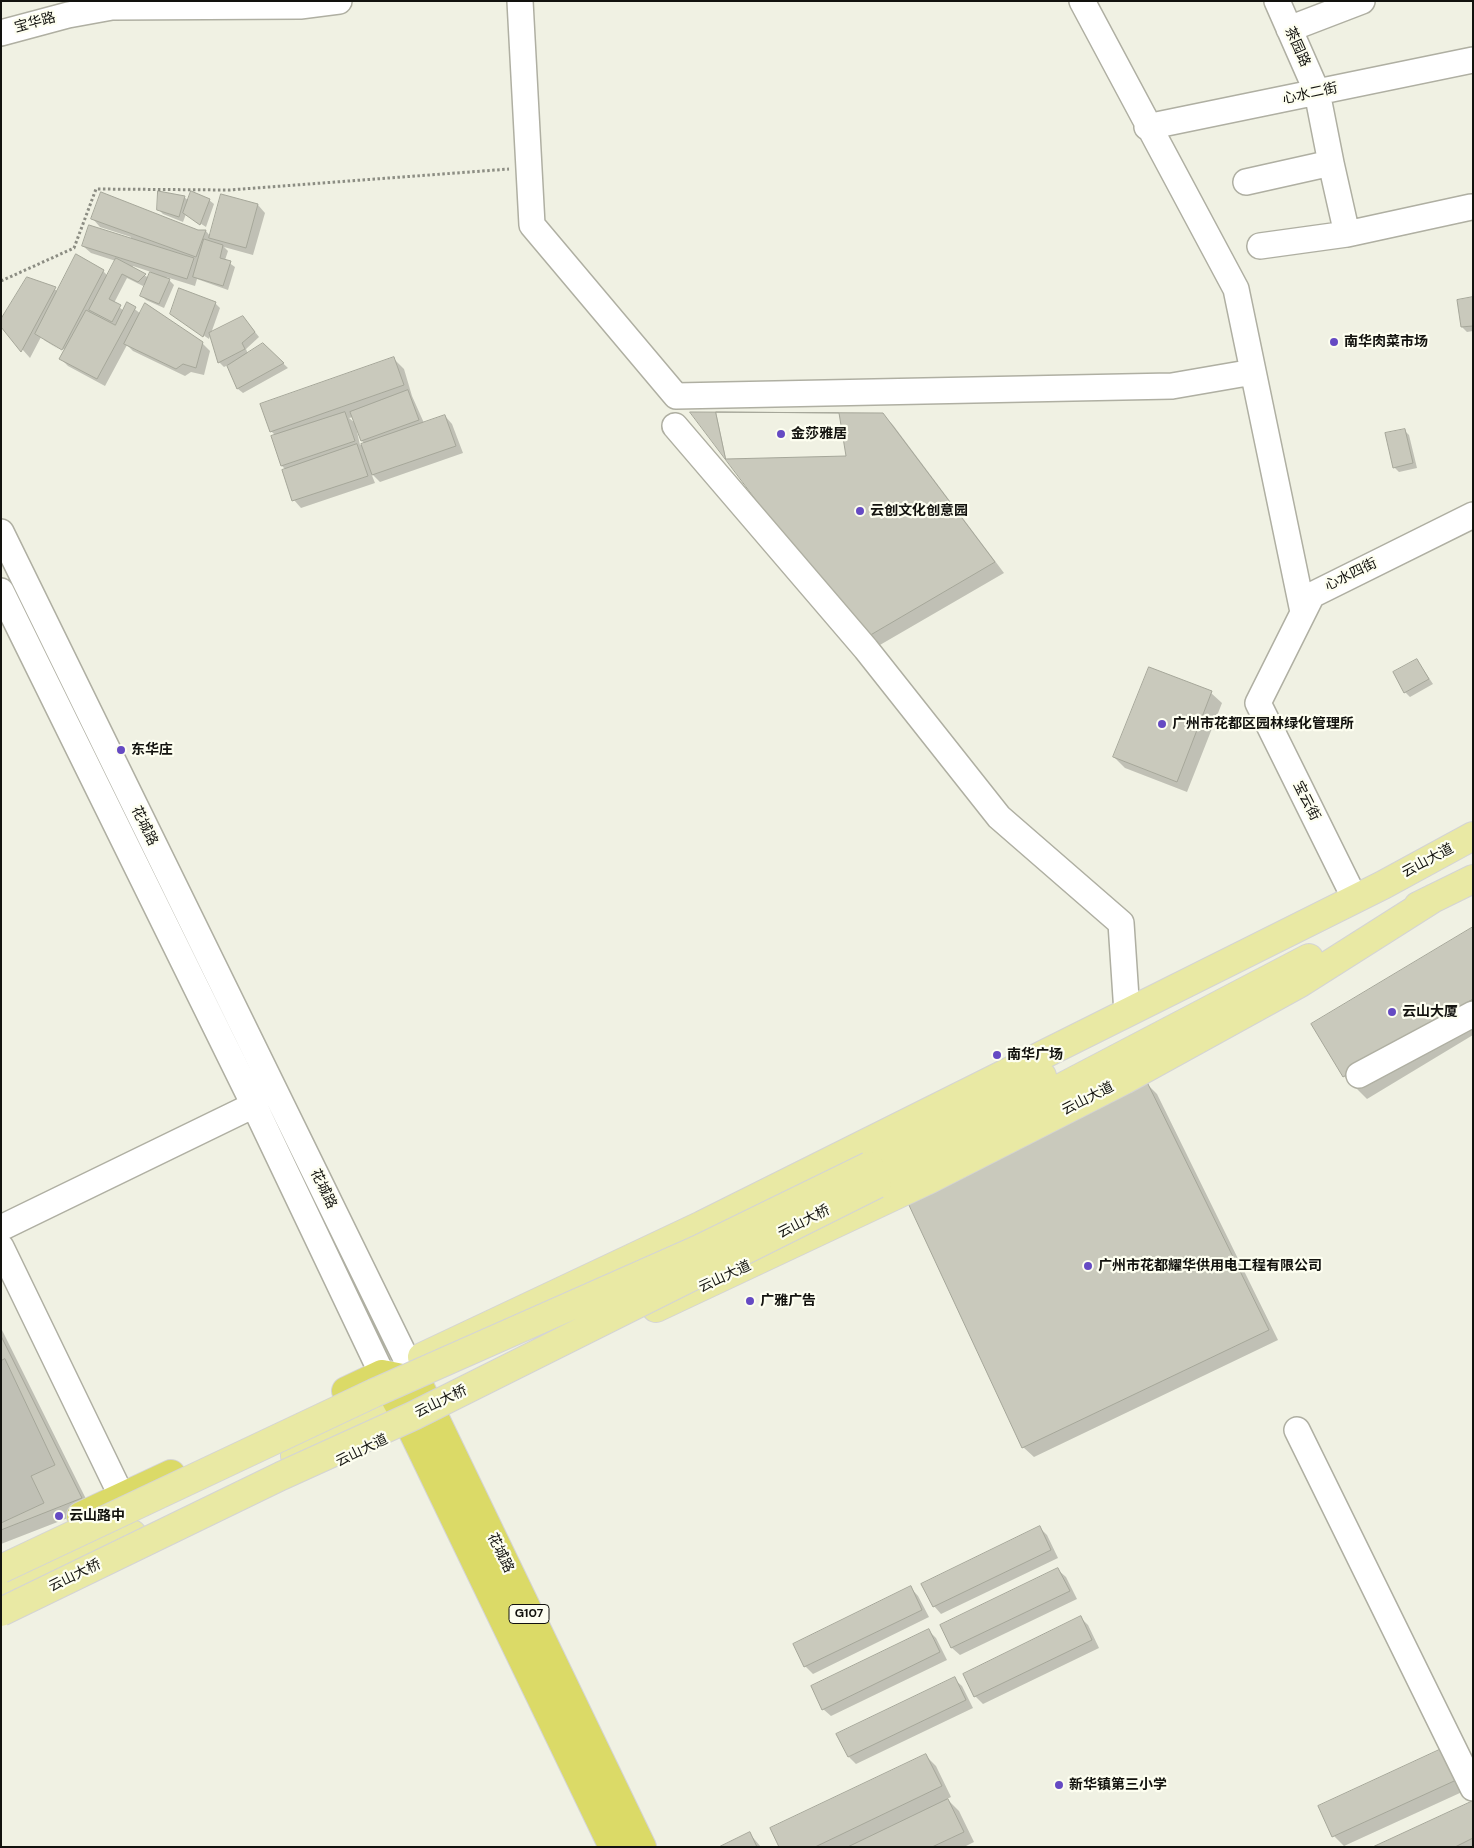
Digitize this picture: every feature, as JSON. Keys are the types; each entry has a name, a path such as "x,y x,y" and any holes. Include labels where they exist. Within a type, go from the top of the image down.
{"highway":[{"path":"1,1555 382,1374 413,1372"},
{"name":"花城路","path":"413,1372 642,1847"},
{"name":"花城路","path":"382,1374 405,1417 613,1847"},
{"name":"云山大道","path":"1,1625 405,1417"}],"main road":[{"name":"云山大道","path":"873,1175 1383,885 1473,836"},
{"name":"云山大道","path":"873,1175 1291,966 1473,879"},
{"name":"云山大道","path":"413,1372 523,1311 711,1221 1383,885"},
{"name":"云山大道","path":"430,1406 677,1299 965,1161 1124,1080 1231,1022 1300,983 1434,898"},
{"name":"云山大桥","path":"1,1569 365,1397 697,1250 873,1175"},
{"name":"云山大桥","path":"1,1612 281,1476 422,1412 873,1175"},
{"path":"405,1417 413,1372"},
{"path":"1,1584 142,1522 430,1406"},
{"path":"1,1597 142,1522 197,1487 222,1469 257,1433"}],"street":[{"name":"宝华路","path":"1,33 59,17 112,7 300,6 339,1"},
{"path":"520,1 532,224 676,396 1172,386 1253,372"},
{"path":"1082,1 1147,127 1236,289 1303,612"},
{"name":"茶园路","path":"1277,1 1317,92 1347,234"},
{"path":"1289,29 1362,1"},
{"name":"心水二街","path":"1147,127 1473,60"},
{"path":"1246,182 1331,163"},
{"path":"1260,246 1347,234 1471,207"},
{"path":"676,426 866,649 999,817 1121,923 1127,1013"},
{"name":"心水四街","path":"1258,704 1312,595 1473,515"},
{"name":"花城路","path":"1,532 413,1372"},
{"name":"花城路","path":"1,591 7,616 254,1105 382,1374"},
{"name":"宝云街","path":"1258,704 1355,899"},
{"path":"1359,1075 1473,1014"},
{"path":"1,1228 254,1105"},
{"path":"1,1247 122,1497"},
{"path":"1297,1430 1473,1788"}],"path":[{"path":"1,281 74,248 96,189 229,190 510,169 512,178"}],"building":[{"path":"158,191 185,196 179,217 157,210"},
{"path":"191,191 210,199 200,225 183,213"},
{"path":"101,192 198,230 206,230 196,257 91,219"},
{"path":"221,194 258,204 246,248 209,238"},
{"path":"89,225 194,258 187,279 82,246"},
{"path":"204,239 223,245 220,258 231,261 223,286 193,277"},
{"path":"76,254 104,270 62,350 35,334"},
{"path":"116,258 146,274 138,282 122,274 109,299 121,305 112,322 89,310"},
{"path":"150,272 170,279 159,304 140,296"},
{"path":"27,277 56,287 21,352 1,327 1,319"},
{"path":"179,288 216,302 203,337 170,314"},
{"path":"1473,297 1473,326 1461,327 1457,300"},
{"path":"127,302 136,307 97,379 59,359 86,310 115,325"},
{"path":"145,303 203,342 196,368 183,364 176,369 124,344"},
{"path":"243,316 255,332 242,343 245,349 218,363 209,333"},
{"path":"263,343 284,363 237,389 227,366"},
{"path":"394,357 404,385 270,432 260,404"},
{"path":"408,390 419,420 361,441 350,412"},
{"path":"345,412 355,441 281,466 271,436"},
{"name":"云创文化创意园","path":"690,412 883,413 995,562 862,640"},
{"name":"金莎雅居","path":"716,412 839,413 846,456 726,459"},
{"path":"445,415 456,446 372,475 361,444"},
{"path":"1405,429 1413,463 1393,468 1385,433"},
{"path":"357,444 368,476 292,501 282,470"},
{"path":"1417,659 1429,679 1404,693 1393,672"},
{"name":"广州市花都区园林绿化管理所","path":"1149,667 1212,691 1177,782 1113,757"},
{"name":"云山大厦","path":"1473,927 1473,999 1343,1077 1311,1024"},
{"name":"广州市花都耀华供用电工程有限公司","path":"1147,1082 1269,1330 1022,1448 908,1203"},
{"path":"1,1336 82,1498 1,1530"},
{"path":"5,1359 55,1465 31,1476 44,1503 1,1523 1,1361"},
{"path":"1040,1526 1051,1550 933,1607 921,1584"},
{"path":"1058,1568 1070,1591 951,1648 940,1625"},
{"path":"911,1586 922,1610 804,1667 793,1644"},
{"path":"1081,1616 1092,1640 974,1697 963,1674"},
{"path":"929,1629 940,1652 822,1710 811,1686"},
{"path":"955,1677 966,1700 848,1757 836,1734"},
{"path":"1450,1745 1465,1776 1332,1837 1318,1806"},
{"path":"926,1754 942,1786 815,1847 779,1847 770,1828"},
{"path":"948,1799 964,1832 932,1847 848,1847"},
{"path":"1473,1801 1473,1838 1455,1847 1373,1847"},
{"path":"750,1832 757,1847 719,1847"}],"place":[{"name":"南华肉菜市场","path":"1334,342"},
{"name":"金莎雅居","path":"781,434"},
{"name":"云创文化创意园","path":"860,511"},
{"name":"广州市花都区园林绿化管理所","path":"1162,724"},
{"name":"东华庄","path":"121,750"},
{"name":"云山大厦","path":"1392,1012"},
{"name":"南华广场","path":"997,1055"},
{"name":"广州市花都耀华供用电工程有限公司","path":"1088,1266"},
{"name":"广雅广告","path":"750,1301"},
{"name":"云山路中","path":"59,1516"},
{"name":"新华镇第三小学","path":"1059,1785"}]}
